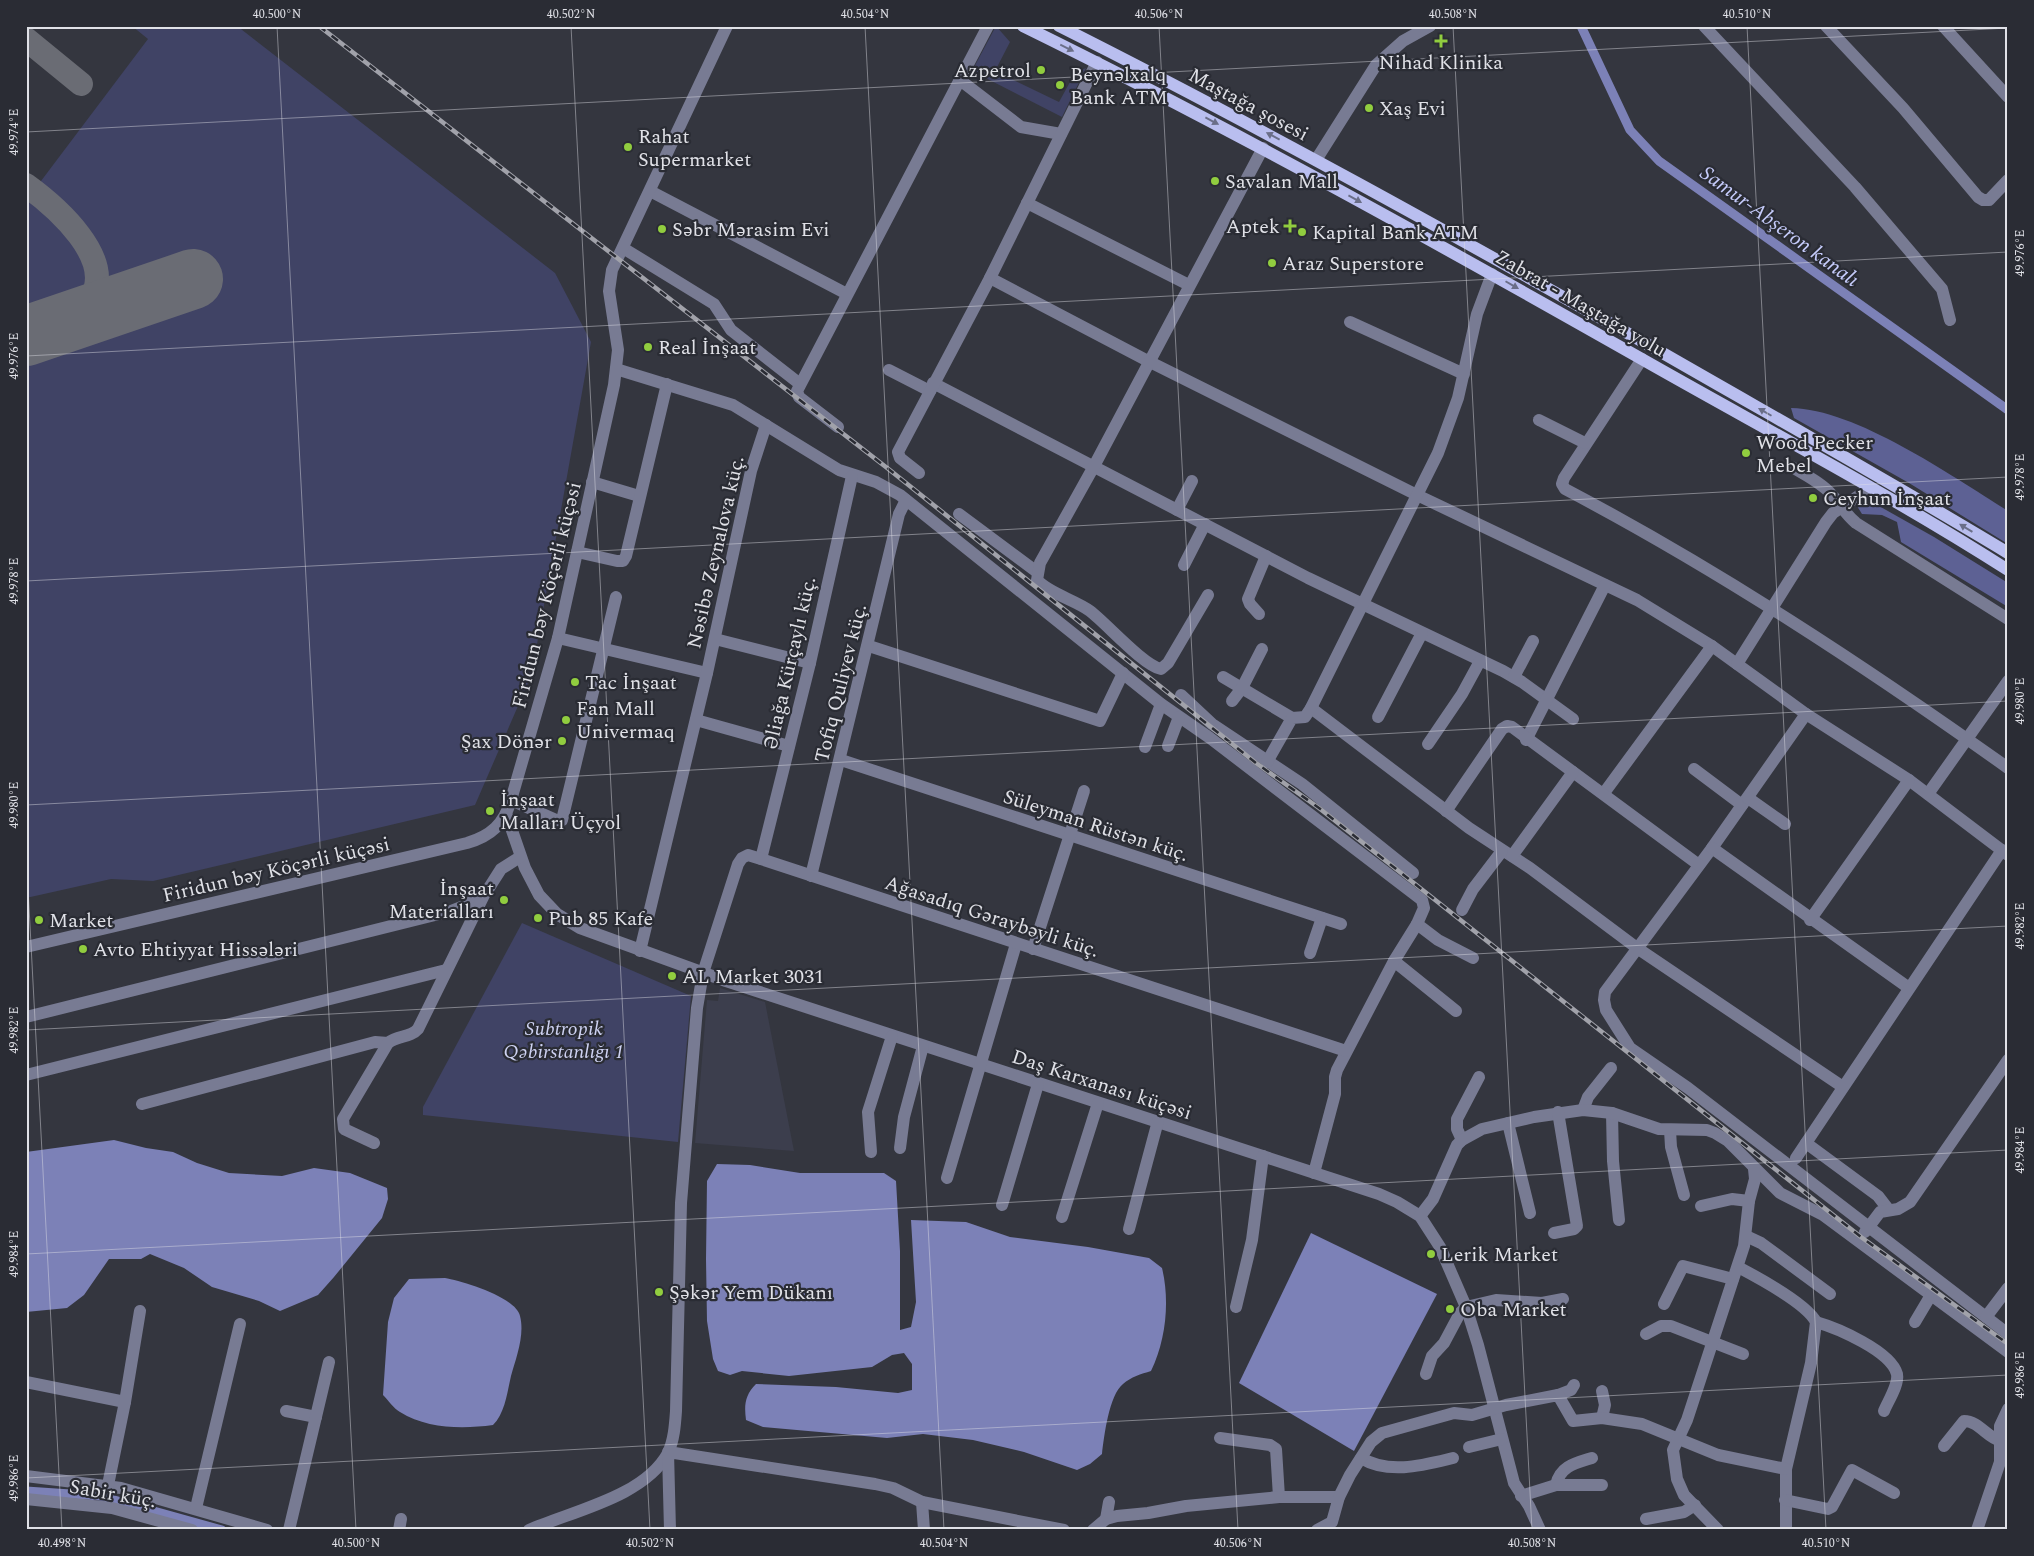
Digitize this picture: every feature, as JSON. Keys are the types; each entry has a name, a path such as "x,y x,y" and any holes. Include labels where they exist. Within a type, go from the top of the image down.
{"main road":[{"name":"Zabrat - Maştağa yolu","path":"1023,26 1263,148 1492,274 1868,486 2008,570"},
{"name":"Maştağa şosesi","path":"1059,26 1316,160 1861,466 2008,553"},
{"path":"1308,173 1316,160"}],"street":[{"name":"Firidun bəy Köçərli küçəsi","path":"26,947 467,843 494,830 506,816 558,638 616,370 618,350 610,302 609,281 728,26"},
{"path":"838,427 799,398 797,395 800,384 988,26"},
{"path":"1316,160 1376,65 1403,41 1430,26"},
{"path":"1704,26 1855,187 1942,289 1950,320"},
{"path":"1826,26 1903,108 1983,200 1989,200 2008,180"},
{"path":"1942,26 2008,97"},
{"path":"919,473 900,458 898,452 990,278 1097,62"},
{"path":"960,80 1021,127 1061,134"},
{"path":"1208,595 1168,663 1161,669 1149,662 1090,611 1071,598 1041,584 1037,580 1037,572 1040,563 1093,468 1148,361 1263,148"},
{"path":"650,191 847,294"},
{"path":"1027,204 1189,285"},
{"path":"623,248 710,300 731,330 800,384"},
{"path":"1223,677 1292,718 1305,717 1417,495 1449,427 1464,374 1476,314 1492,274"},
{"path":"990,278 1148,361 1417,495 1637,600 1712,646 1806,714 1909,780 2005,852 1909,988 1796,1158"},
{"path":"1350,322 1464,374"},
{"path":"1642,359 1585,443 1564,478 1562,484 1565,489 1639,528 1772,610 2008,768"},
{"path":"616,370 724,401 852,476 876,482 906,500 1161,704 1210,738 1422,900 1424,908 1417,924 1394,961 1346,1051 1335,1077 1335,1094 1314,1172"},
{"path":"889,370 931,387 1361,604 1480,660 1514,678 1574,719"},
{"path":"577,552 623,561 626,556 638,496 667,384"},
{"path":"1539,420 1585,443"},
{"name":"Nəsibə Zeynalova küç.","path":"640,950 715,639 751,471 766,425"},
{"path":"1792,467 1824,486 1833,495 1840,508 1856,522 2008,619"},
{"name":"Əliağa Kürçaylı küç.","path":"761,859 810,663 852,476"},
{"path":"592,482 638,496"},
{"path":"1177,510 1192,482"},
{"path":"1738,664 1826,522 1840,508 1863,494 1868,486"},
{"name":"Tofiq Quliyev küç.","path":"812,876 869,646 899,514 906,500"},
{"path":"959,514 1037,572"},
{"path":"1184,565 1205,524"},
{"path":"1259,614 1248,599 1266,556"},
{"path":"1526,740 1605,585"},
{"path":"512,800 556,820 562,820 616,597"},
{"path":"1378,717 1422,633"},
{"path":"558,638 707,673"},
{"path":"715,639 810,663"},
{"path":"1514,678 1533,641"},
{"path":"869,646 1100,721 1123,673"},
{"path":"1604,793 1712,646"},
{"path":"1232,701 1242,688 1262,649"},
{"path":"1428,744 1462,694 1480,660"},
{"path":"1928,794 2008,680"},
{"path":"1181,695 1212,724 1321,798 1413,872"},
{"path":"1145,747 1161,704"},
{"path":"1311,708 1446,811 1637,948 1843,1087"},
{"path":"1806,714 1712,848 1605,992 1606,1010 1630,1048 1688,1088 2008,1334"},
{"path":"1168,746 1179,717"},
{"path":"1267,762 1292,718"},
{"path":"696,720 789,746"},
{"path":"1446,811 1502,729 1507,726 1604,793 1699,865"},
{"name":"Süleyman Rüstən küç.","path":"841,760 1070,837 1341,924"},
{"path":"1694,769 1785,824"},
{"path":"1462,910 1473,889 1507,854 1573,772"},
{"path":"1810,920 1909,780"},
{"path":"1033,950 1084,791"},
{"name":"Daş Karxanası küçəsi","path":"506,816 520,857 539,895 557,914 580,928 703,973 892,1036 1379,1194 1420,1216 1440,1247 1466,1307 1514,1483 1529,1506 1540,1530"},
{"path":"1712,848 1810,920 1909,988"},
{"name":"Ağasadıq Gəraybəyli küç.","path":"703,973 738,864 742,858 748,855 1033,950 1346,1051"},
{"path":"374,1143 344,1129 343,1119 388,1043 394,1038 409,1036 418,1029 486,891 501,869 520,857"},
{"path":"26,1017 451,911 466,905 486,891"},
{"path":"1310,953 1322,918"},
{"path":"1417,924 1438,940 1473,958"},
{"path":"948,1178 1016,944"},
{"path":"1394,961 1456,1011"},
{"path":"26,1075 446,970"},
{"path":"670,1530 668,1452 675,1426 676,1411 681,1203 696,1016 703,973"},
{"path":"870,1152 868,1112 892,1036"},
{"path":"142,1104 375,1042 388,1043"},
{"path":"900,1148 904,1117 924,1046"},
{"path":"1858,1241 1880,1212 1888,1209 1898,1209 1910,1202 2008,1060"},
{"path":"1583,1110 1588,1098 1611,1068"},
{"path":"1462,1140 1457,1129 1457,1119 1479,1077"},
{"path":"1002,1205 1038,1084"},
{"path":"1062,1217 1098,1103"},
{"path":"1420,1216 1433,1199 1452,1153 1462,1140 1482,1130 1558,1112 1583,1110 1612,1113 1644,1125 1670,1130 1707,1130 1728,1142 1780,1193 1823,1215 2008,1352"},
{"path":"1554,1233 1574,1229 1577,1226 1558,1112"},
{"path":"1612,1113 1613,1161 1618,1220"},
{"path":"1129,1229 1158,1121"},
{"path":"1508,1123 1530,1213"},
{"path":"1670,1130 1672,1152 1684,1195"},
{"path":"1806,1143 1878,1196 1888,1209"},
{"path":"1236,1306 1252,1240 1262,1156"},
{"path":"1718,1530 1684,1495 1677,1479 1673,1450 1679,1438 1736,1273 1746,1236 1749,1202 1754,1188 1754,1169"},
{"path":"1701,1206 1732,1199 1749,1202"},
{"path":"1746,1236 1761,1243 1830,1294"},
{"path":"1664,1304 1683,1266 1736,1273 1794,1302 1816,1322 1837,1328 1878,1353 1893,1368 1897,1380 1884,1411"},
{"path":"1986,1317 2008,1288"},
{"path":"1915,1322 1931,1295"},
{"path":"1426,1374 1432,1356 1444,1343 1460,1313 1466,1307 1496,1300 1542,1303 1563,1299"},
{"path":"108,1485 125,1402 140,1311"},
{"path":"1786,1530 1786,1469 1811,1363 1816,1322"},
{"path":"188,1528 240,1324"},
{"path":"1646,1334 1661,1326 1671,1326 1743,1354"},
{"path":"289,1530 329,1362"},
{"path":"26,1382 125,1402"},
{"path":"1317,1530 1332,1522 1340,1497 1361,1458 1377,1436 1391,1429 1454,1413 1472,1415 1494,1408 1558,1395 1571,1390 1574,1385"},
{"path":"1602,1391 1605,1405 1602,1418"},
{"path":"1558,1395 1569,1418 1573,1421 1602,1418 1642,1424 1718,1455 1786,1469"},
{"path":"1977,1530 2000,1462 2002,1441 2000,1426 2008,1408"},
{"path":"286,1410 316,1417"},
{"path":"1944,1446 1964,1421 1970,1421 1995,1440 2002,1441"},
{"path":"1220,1438 1270,1445 1276,1449 1279,1497"},
{"path":"1469,1446 1502,1439"},
{"path":"668,1452 875,1484 893,1488 922,1502 1011,1517 1064,1530"},
{"path":"529,1530 629,1489 652,1473 668,1452"},
{"path":"1361,1458 1370,1463 1387,1467 1426,1464 1453,1458"},
{"path":"1556,1485 1558,1476 1564,1468 1592,1458"},
{"path":"1785,1500 1828,1510 1832,1507 1852,1470 1894,1493"},
{"path":"26,1476 108,1485 193,1507 267,1530"},
{"path":"1521,1496 1556,1485 1602,1485"},
{"path":"1093,1530 1106,1519 1229,1501 1279,1497 1340,1497"},
{"name":"Sabir küç.","path":"26,1499 112,1508 188,1528"},
{"path":"922,1502 924,1530"},
{"path":"1106,1519 1109,1502"},
{"path":"1646,1519 1684,1512 1695,1505"}],"shaded area":[{"path":"1791,408 1817,411 1873,432 1960,480 2008,511 2008,544 1909,483 1794,418"},
{"path":"1863,497 1934,537 2008,583 2008,607 1901,542 1897,522 1882,515 1862,514 1857,506"},
{"path":"720,988 765,1002 794,1151 695,1143 707,1000 718,1001"},
{"path":"114,1140 173,1152 197,1163 229,1173 282,1176 314,1168 350,1173 387,1188 388,1199 382,1218 318,1295 280,1311 259,1301 212,1287 184,1268 150,1254 141,1259 109,1259 84,1295 67,1308 26,1312 26,1152"},
{"path":"717,1164 750,1165 800,1173 884,1173 896,1181 900,1251 900,1330 911,1327 916,1302 911,1220 966,1222 1010,1237 1088,1247 1149,1258 1162,1268 1166,1294 1165,1320 1160,1346 1151,1371 1129,1379 1118,1389 1108,1417 1102,1454 1090,1464 1077,1470 1024,1452 973,1440 923,1434 887,1438 763,1427 746,1420 746,1400 756,1384 836,1387 898,1393 912,1390 912,1364 904,1353 892,1355 872,1367 789,1376 742,1371 730,1375 718,1371 713,1359 707,1321 706,1259 707,1181"},
{"path":"1311,1233 1437,1294 1354,1451 1239,1383"},
{"path":"445,1278 475,1286 499,1296 509,1302 520,1316 521,1339 507,1396 503,1409 493,1425 458,1427 422,1422 398,1411 383,1395 388,1322 394,1298 409,1279"}],"green space":[{"path":"132,26 237,26 555,273 591,342 534,661 528,683 475,805 153,881 111,879 26,898 26,358 201,298 187,260 112,286 100,253 85,228 65,206 38,185 148,39"},
{"path":"996,26 1010,42 995,71 1059,102 1075,73 1086,68 1062,117 972,71"},
{"path":"30,200 72,242 85,269 85,282 79,294 75,297 26,314 26,201 28,203"},
{"name":"Subtropik Qəbirstanlığı 1","path":"522,923 691,996 678,1142 423,1115 423,1107"}],"waterway":[{"name":"Samur-Abşeron kanalı","path":"1581,26 1630,130 1659,161 2008,410"},
{"path":"26,1491 100,1496 222,1530"}],"taxiway":[{"path":"26,39 81,84"},
{"path":"26,185 52,206 79,235 90,252 96,268 96,284 90,300 77,313 49,328"}],"runway":[{"path":"26,336 193,279"}],"railway":[{"path":"319,26 891,471 1256,763 1319,808 1861,1237 2008,1344"}],"place":[{"name":"Nihad Klinika","path":"1441,41"},
{"name":"Azpetrol","path":"1041,70"},
{"name":"Beynəlxalq Bank ATM","path":"1060,85"},
{"name":"Xaş Evi","path":"1369,108"},
{"name":"Rahat Supermarket","path":"628,147"},
{"name":"Savalan Mall","path":"1215,181"},
{"name":"Aptek","path":"1290,226"},
{"name":"Səbr Mərasim Evi","path":"662,229"},
{"name":"Kapital Bank ATM","path":"1302,232"},
{"name":"Araz Superstore","path":"1272,263"},
{"name":"Real İnşaat","path":"648,347"},
{"name":"Wood Pecker Mebel","path":"1746,453"},
{"name":"Ceyhun İnşaat","path":"1813,498"},
{"name":"Tac İnşaat","path":"575,682"},
{"name":"Fan Mall Univermaq","path":"566,720"},
{"name":"Şax Dönər","path":"562,741"},
{"name":"İnşaat Malları Üçyol","path":"490,811"},
{"name":"İnşaat Materialları","path":"504,900"},
{"name":"Pub 85 Kafe","path":"538,918"},
{"name":"Market","path":"39,920"},
{"name":"Avto Ehtiyyat Hissələri","path":"83,949"},
{"name":"AL Market 3031","path":"672,976"},
{"name":"Lerik Market","path":"1431,1254"},
{"name":"Şəkər Yem Dükanı","path":"659,1292"},
{"name":"Oba Market","path":"1450,1309"}]}
